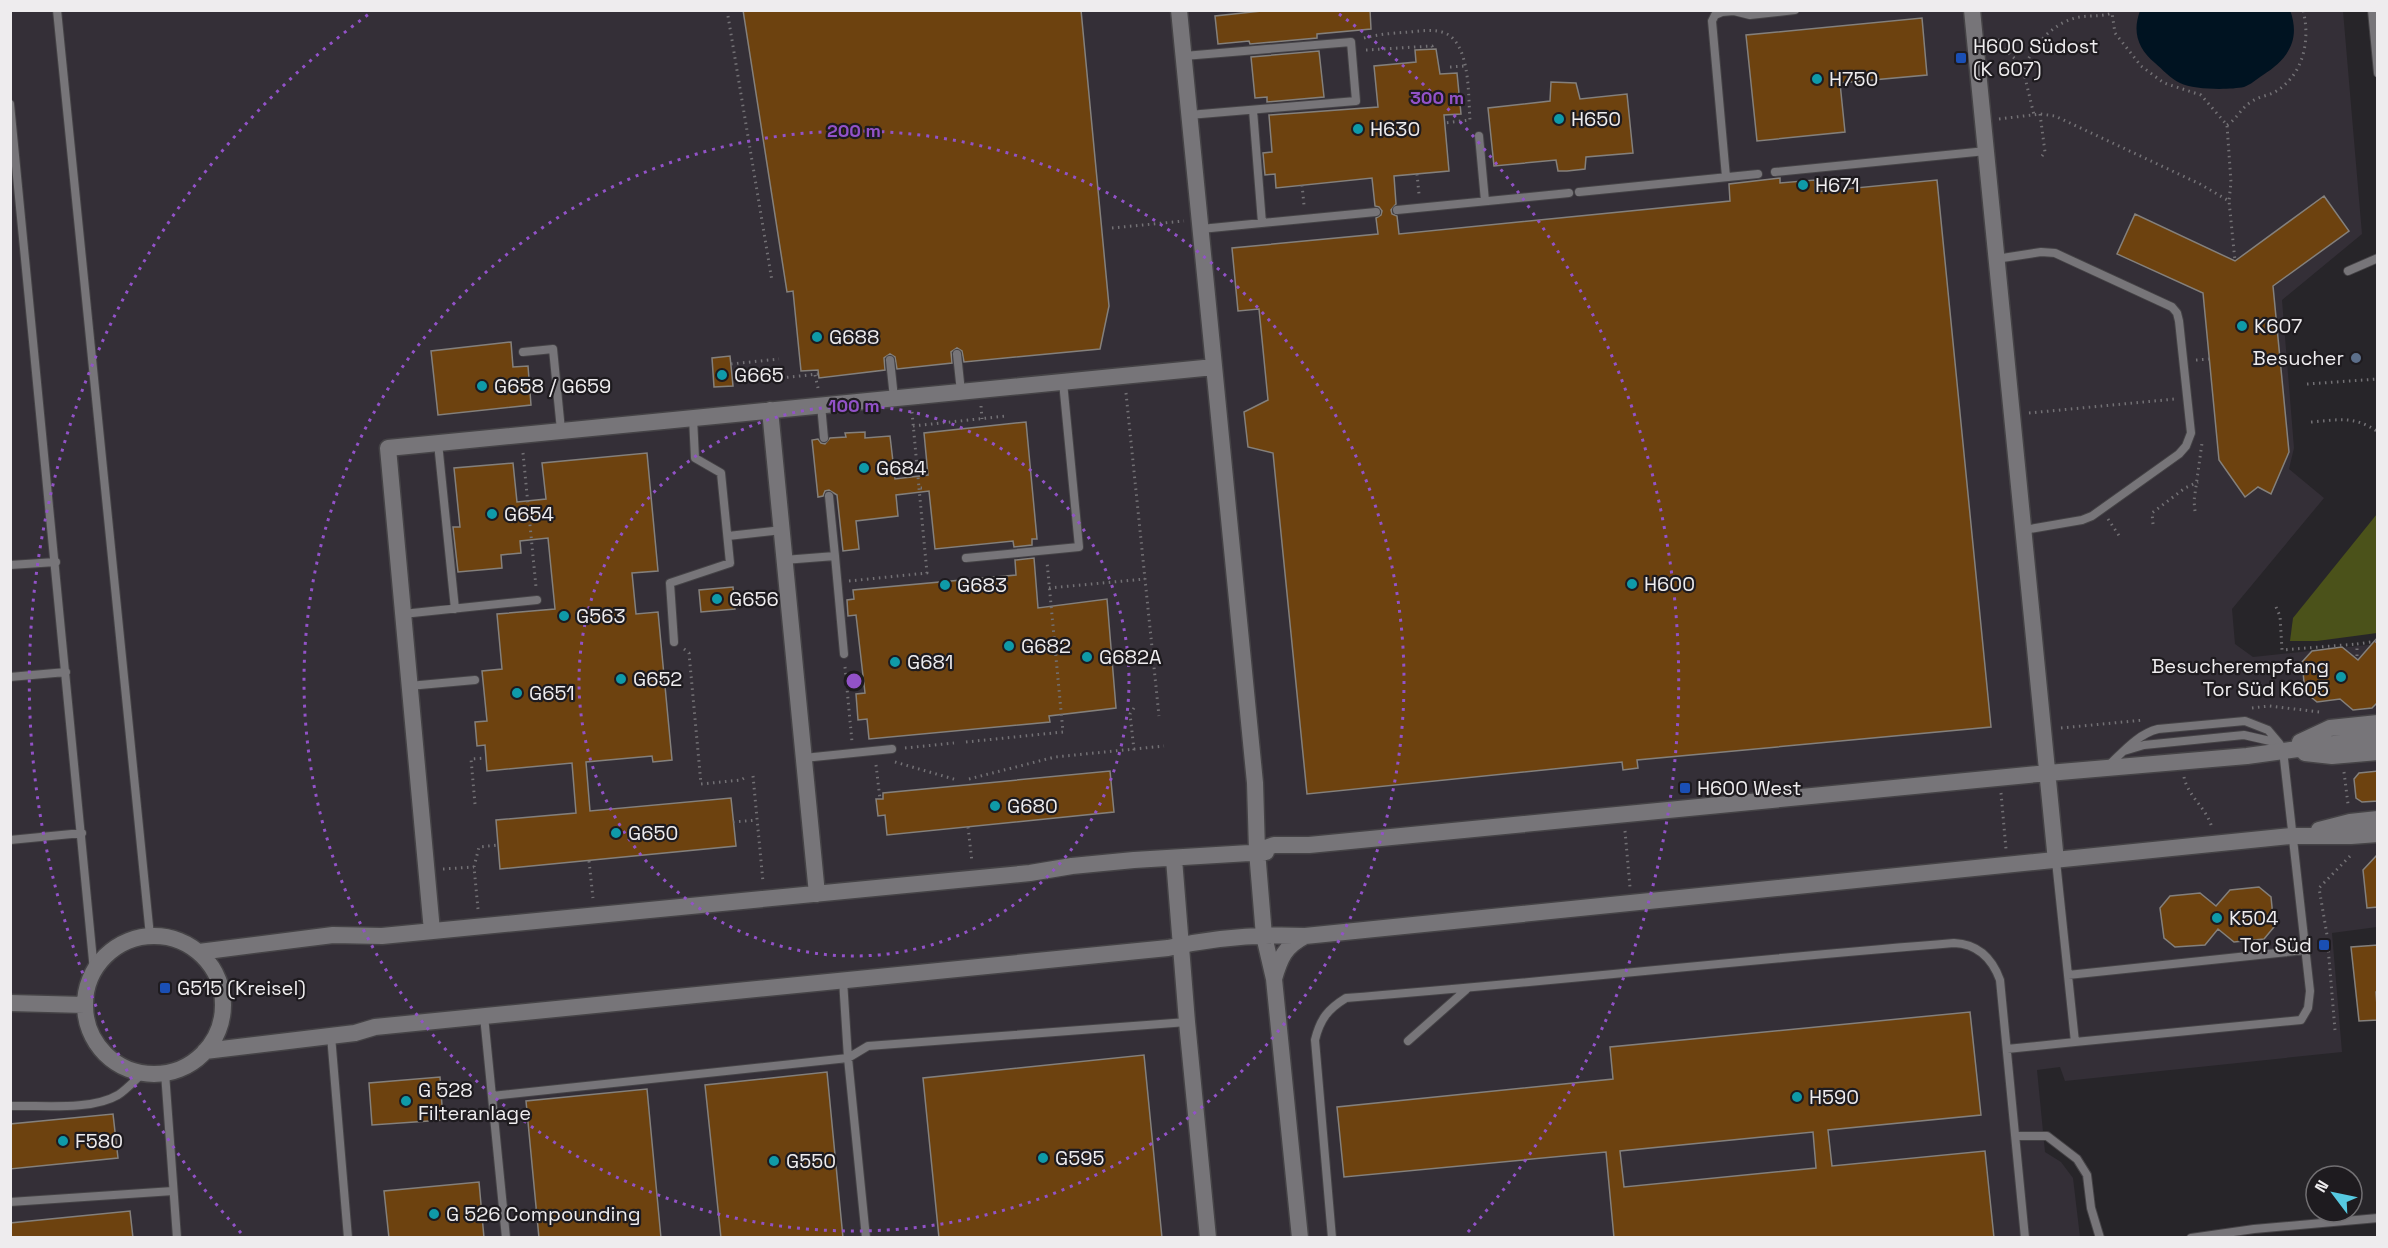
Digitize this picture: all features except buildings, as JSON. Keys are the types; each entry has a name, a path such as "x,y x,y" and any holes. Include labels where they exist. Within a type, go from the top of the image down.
{"street":[{"path":"1179,10 1255,783 1257,851 1264,936 1274,979 1300,1238"},
{"path":"1972,10 2056,861"},
{"path":"432,931 388,448 1214,367"},
{"path":"770,410 817,894"},
{"path":"199,952 333,934 382,936 817,894 1082,865 1257,851 1275,852 1309,845 2048,772 2247,756 2339,726 2378,723"},
{"path":"2281,746 2378,738"},
{"path":"2281,746 2342,756 2378,752"},
{"path":"205,1051 355,1033 375,1027 1168,948 1264,936 1305,936 2217,844 2350,829 2378,819"},
{"path":"2350,829 2378,834"},
{"path":"1174,859 1208,1238"},
{"path":"150,936 170,938 199,952 217,977 222,994 223,1010 220,1026 205,1051 193,1062 179,1070 165,1073 143,1073 126,1068 110,1058 96,1042 89,1028 85,1005 88,985 94,971 114,949 132,940 150,936"},
{"path":"1274,979 1280,956 1291,944 1305,936"},
{"path":"10,1003 85,1005"}],"lane":[{"path":"57,10 150,936"},
{"path":"1726,177 1712,21 1715,15 1722,12 1734,11 1750,15 1794,10"},
{"path":"2372,10 2378,73"},
{"path":"1184,56 1351,46 1356,101 1189,115"},
{"path":"10,104 94,971"},
{"path":"1253,110 1262,223"},
{"path":"1479,136 1485,201"},
{"path":"1775,172 1987,151"},
{"path":"1579,192 1758,174"},
{"path":"1397,210 1569,193"},
{"path":"1201,229 1376,212"},
{"path":"1996,259 2041,252 2055,254 2172,308 2177,313 2179,321 2191,433 2187,447 2180,454 2092,516 2082,520 2024,530"},
{"path":"2348,271 2378,258"},
{"path":"523,352 553,349 561,430"},
{"path":"957,354 961,392"},
{"path":"890,360 894,398"},
{"path":"966,558 1079,547 1063,382"},
{"path":"821,405 824,438"},
{"path":"674,642 670,583 730,563 721,473 695,458 693,417"},
{"path":"438,443 455,609"},
{"path":"829,496 844,654"},
{"path":"728,536 782,530"},
{"path":"784,560 835,556"},
{"path":"10,565 56,562"},
{"path":"403,614 537,600"},
{"path":"10,678 66,672"},
{"path":"409,686 475,680"},
{"path":"2007,1049 2301,1020 2308,1008 2310,992 2306,950 2281,746 2268,730 2245,721 2148,731 2107,768"},
{"path":"2124,751 2144,745 2244,735 2281,746"},
{"path":"804,758 892,749"},
{"path":"10,840 82,833"},
{"path":"2056,861 2075,1042"},
{"path":"1332,1238 1315,1040 1321,1019 1346,998 1761,958 1963,944 1971,945 1983,953 1996,970 2000,980 2025,1238"},
{"path":"2068,975 2306,950"},
{"path":"843,980 848,1058 866,1238"},
{"path":"1408,1041 1468,988"},
{"path":"484,1016 506,1238"},
{"path":"492,1096 848,1058 868,1046 1187,1022"},
{"path":"331,1036 348,1238"},
{"path":"10,1106 86,1104 106,1100 118,1094 143,1073"},
{"path":"165,1073 177,1238"},
{"path":"2016,1136 2047,1136 2077,1159 2084,1168 2091,1208 2100,1238"},
{"path":"10,1202 173,1191"},
{"path":"2191,1238 2254,1229 2378,1218"}],"path":[{"path":"727,10 772,281"},
{"path":"2227,124 2249,103 2273,93 2294,73 2303,57 2306,44 2303,10"},
{"path":"2024,69 2036,46 2066,21 2077,17 2102,16 2112,11 2115,33 2140,66 2163,83 2201,95 2227,124 2231,182 2229,201 2235,261"},
{"path":"1351,46 1374,35 1429,30 1444,32 1453,38 1460,46 1465,66 1470,120 1444,123"},
{"path":"1974,40 1998,39 2004,49 2022,64 2034,115"},
{"path":"1351,46 1432,46 1433,49"},
{"path":"1450,67 1465,66"},
{"path":"1983,122 2040,114 2055,116 2200,184 2229,201"},
{"path":"2040,114 2045,152 2042,156"},
{"path":"1418,174 1420,208"},
{"path":"1302,185 1305,219"},
{"path":"1112,228 1178,222"},
{"path":"731,364 779,359"},
{"path":"781,378 818,374"},
{"path":"1124,376 1159,716"},
{"path":"2307,384 2378,379"},
{"path":"837,582 927,573 911,396"},
{"path":"2012,415 2187,398"},
{"path":"914,426 1006,416"},
{"path":"2311,422 2350,419 2363,422 2378,432"},
{"path":"521,434 537,600"},
{"path":"2153,524 2151,513 2185,488 2198,482"},
{"path":"2107,517 2120,537"},
{"path":"966,742 1063,732 1046,550"},
{"path":"1049,588 1145,579"},
{"path":"2276,607 2280,616 2282,650 2378,641"},
{"path":"674,642 689,653 701,784 741,780 746,777"},
{"path":"2357,644 2357,656"},
{"path":"844,654 853,753"},
{"path":"2245,709 2269,706 2337,715 2339,726"},
{"path":"1134,708 1131,714 1134,750"},
{"path":"2044,730 2151,719"},
{"path":"954,743 892,749 893,761 957,780"},
{"path":"969,778 1055,757 1164,746"},
{"path":"875,751 880,799"},
{"path":"2335,1030 2327,935 2319,888 2353,853 2342,756"},
{"path":"475,804 471,759 486,758"},
{"path":"2182,762 2188,790 2211,824 2217,844"},
{"path":"753,776 765,898"},
{"path":"2000,777 2007,866"},
{"path":"1623,814 1632,903"},
{"path":"733,822 758,820"},
{"path":"968,827 973,878"},
{"path":"480,926 474,867 479,847 498,845"},
{"path":"589,861 594,915"},
{"path":"452,869 474,867"}],"shaded area":[{"path":"10,11 2343,11 2362,234 2282,300 2294,448 2289,469 2324,498 2232,609 2235,644 2253,657 2377,644 2377,927 2332,933 2342,1052 2065,1081 2060,1067 2037,1070 2045,1152 2061,1162 2073,1178 2080,1237 11,1237"}],"green space":[{"path":"2377,514 2377,633 2317,641 2290,641 2293,618"}],"water":[{"path":"2290,10 2294,31 2290,48 2272,69 2244,87 2221,89 2186,85 2177,81 2149,58 2138,40 2137,26 2140,11"}],"place":[{"name":"H600 Südost (K 607)","path":"1961,58"},
{"name":"H750","path":"1817,79"},
{"name":"H650","path":"1559,119"},
{"name":"H630","path":"1358,129"},
{"name":"H671","path":"1803,185"},
{"name":"K607","path":"2242,326"},
{"name":"G688","path":"817,337"},
{"name":"Besucher","path":"2356,358"},
{"name":"G665","path":"722,375"},
{"name":"G658 / G659","path":"482,386"},
{"name":"G684","path":"864,468"},
{"name":"G654","path":"492,514"},
{"name":"H600","path":"1632,584"},
{"name":"G683","path":"945,585"},
{"name":"G656","path":"717,599"},
{"name":"G563","path":"564,616"},
{"name":"G682","path":"1009,646"},
{"name":"G682A","path":"1087,657"},
{"name":"G681","path":"895,662"},
{"name":"Besucherempfang Tor Süd K605","path":"2341,677"},
{"name":"G652","path":"621,679"},
{"name":"G651","path":"517,693"},
{"name":"H600 West","path":"1685,788"},
{"name":"G680","path":"995,806"},
{"name":"G650","path":"616,833"},
{"name":"K504","path":"2217,918"},
{"name":"Tor Süd","path":"2324,945"},
{"name":"G515 (Kreisel)","path":"165,988"},
{"name":"H590","path":"1797,1097"},
{"name":"G 528 Filteranlage","path":"406,1101"},
{"name":"F580","path":"63,1141"},
{"name":"G595","path":"1043,1158"},
{"name":"G550","path":"774,1161"},
{"name":"G 526 Compounding","path":"434,1214"}]}
